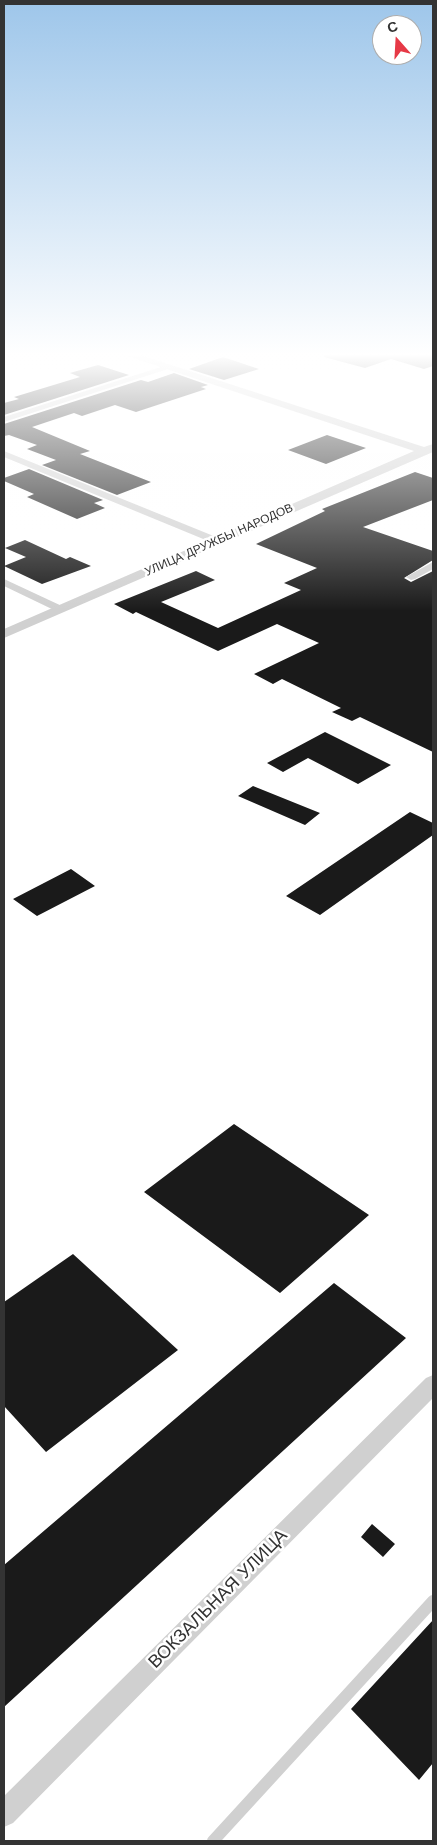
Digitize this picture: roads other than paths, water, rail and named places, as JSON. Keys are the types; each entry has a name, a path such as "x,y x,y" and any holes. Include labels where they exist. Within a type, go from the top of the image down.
{"street":[{"path":"392,438 430,450"},
{"name":"УЛИЦА ДРУЖБЫ НАРОДОВ","path":"4,634 430,450"},
{"path":"4,454 217,541"},
{"path":"411,576 433,565"},
{"path":"4,582 60,609"},
{"name":"ВОКЗАЛЬНАЯ УЛИЦА","path":"4,1814 433,1384"}],"lane":[{"path":"213,1841 433,1601"}]}
